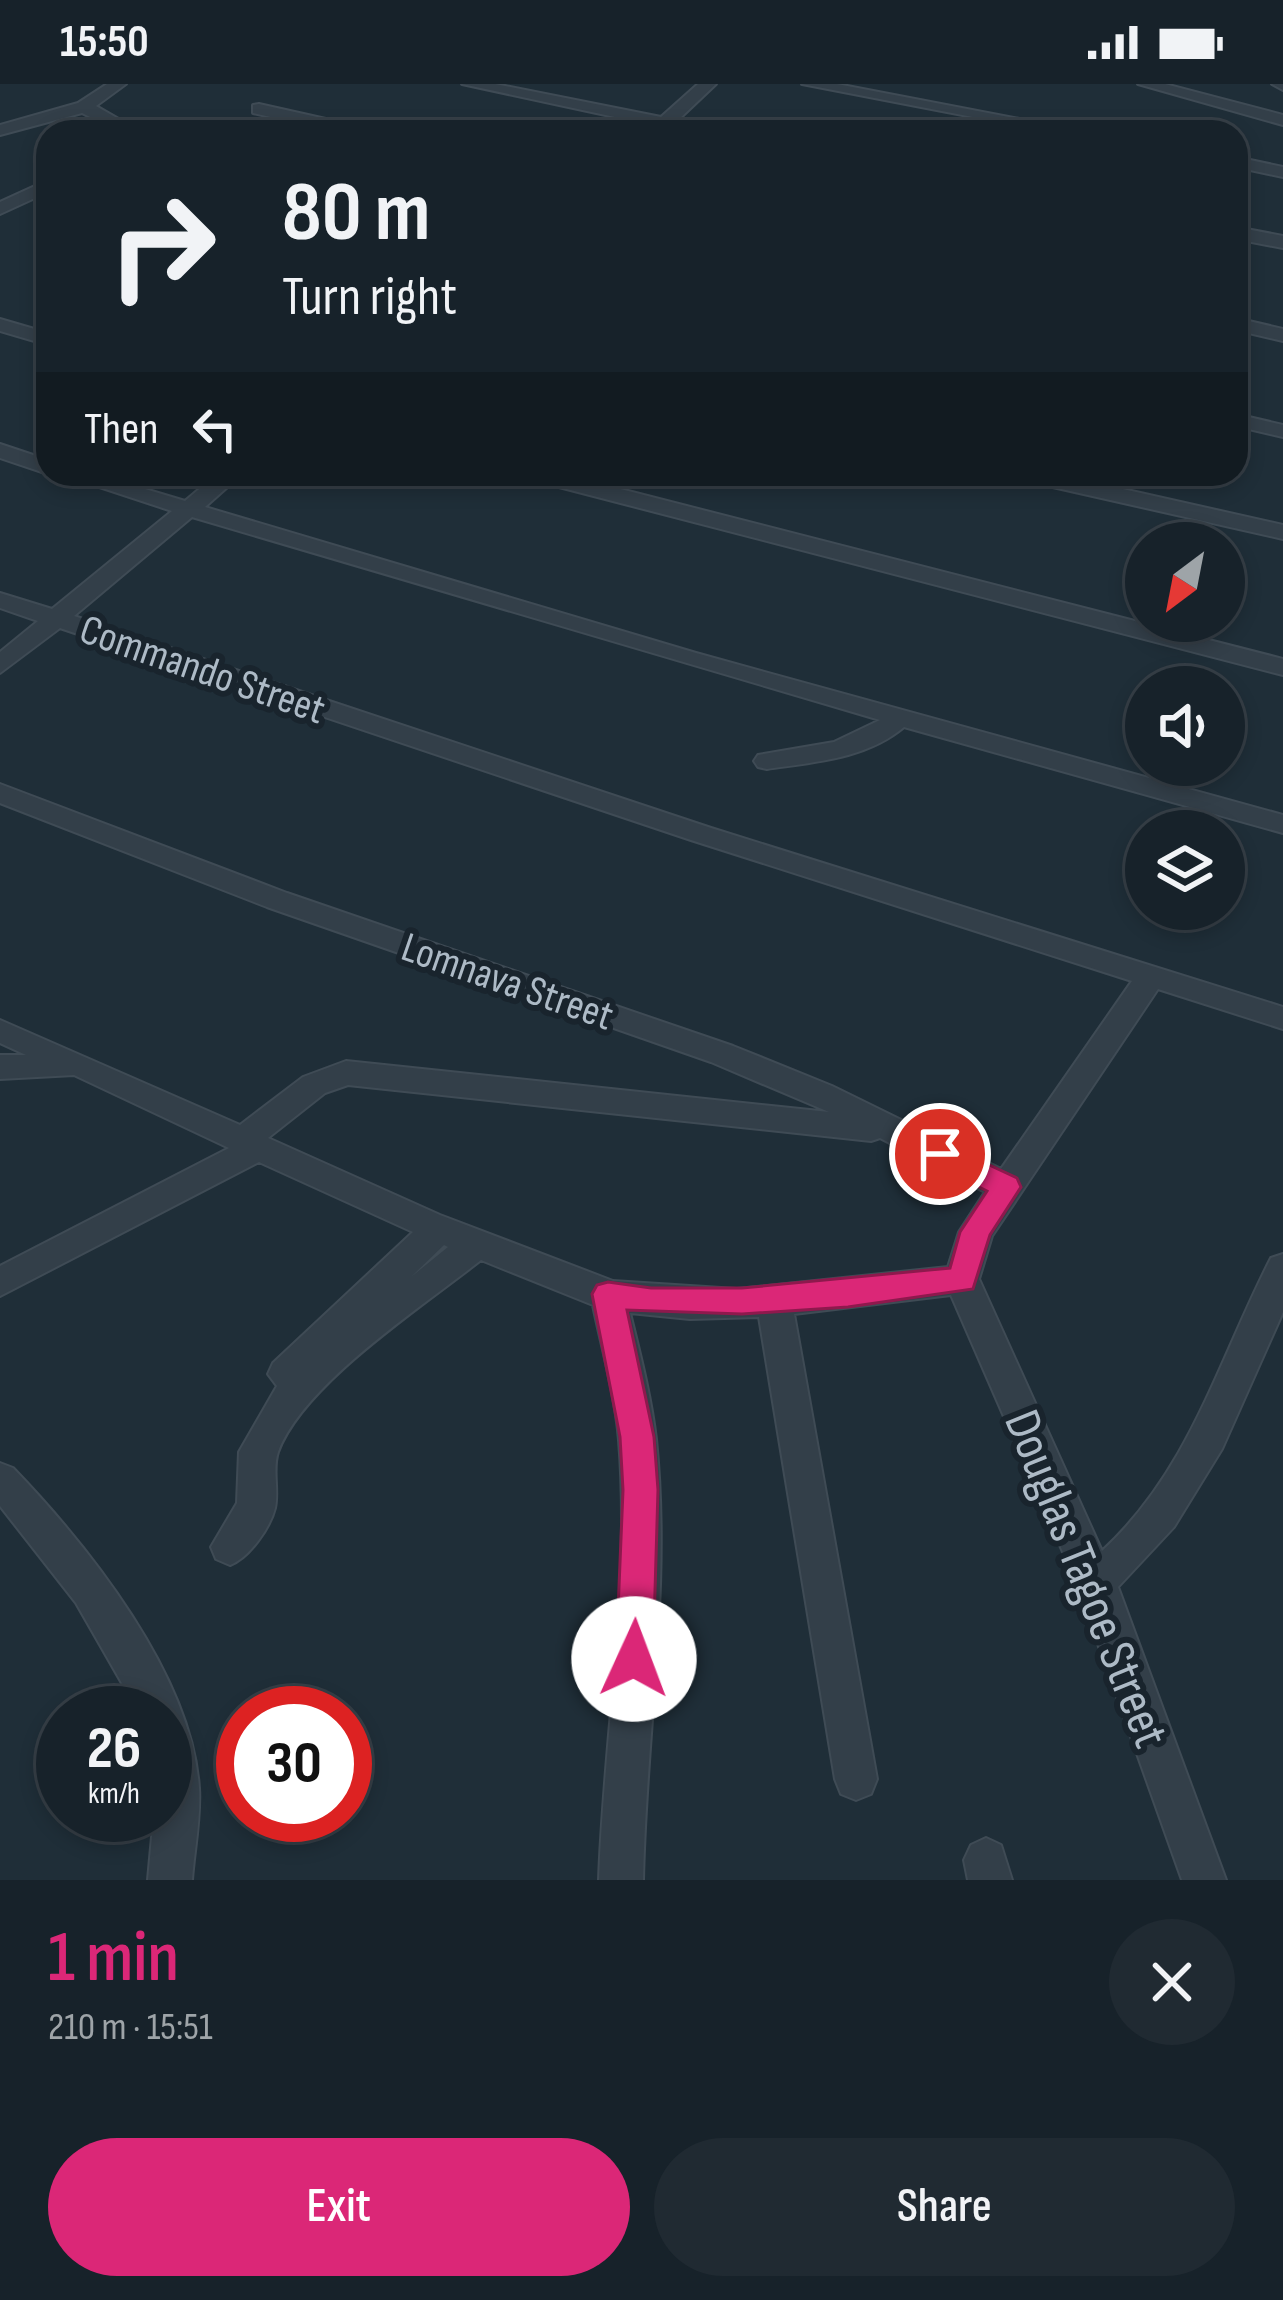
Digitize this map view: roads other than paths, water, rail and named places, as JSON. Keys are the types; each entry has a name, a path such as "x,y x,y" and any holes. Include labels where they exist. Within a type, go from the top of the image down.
{"street":[{"path":"37,120 84,107 118,84"},
{"path":"470,84 628,120"},
{"path":"667,120 708,84"},
{"path":"810,84 1012,120"},
{"path":"1146,84 1283,120"},
{"path":"84,107 109,120"},
{"path":"259,109 308,120"},
{"path":"0,130 36,120"},
{"path":"1248,165 1283,172"},
{"path":"0,209 36,191"},
{"path":"1248,235 1283,242"},
{"path":"0,325 36,336"},
{"path":"1248,327 1283,335"},
{"path":"1248,423 1283,430"},
{"path":"0,451 36,462"},
{"path":"109,486 1283,824"},
{"path":"0,665 216,486"},
{"path":"582,486 1283,667"},
{"path":"1079,486 1283,532"},
{"name":"Commando Street","path":"0,600 1283,1018"},
{"path":"767,761 862,744 881,735 899,717"},
{"name":"Lomnava Street","path":"0,793 278,900 722,1054 895,1131 1006,1187"},
{"path":"0,1031 82,1064 438,1229 608,1294 651,1301 774,1299 962,1280 976,1232 1150,978"},
{"path":"0,1067 82,1064"},
{"path":"0,1282 249,1145 314,1085 346,1072 895,1131"},
{"path":"286,1373 438,1229"},
{"path":"230,1547 250,1521 260,1492 258,1452 269,1426 295,1390 476,1244"},
{"path":"1096,1582 1136,1549 1206,1446 1228,1407 1283,1268"},
{"name":"Douglas Tagoe Street","path":"962,1280 1096,1582 1204,1880"},
{"path":"608,1294 632,1401 640,1490 632,1743 621,1880"},
{"path":"774,1299 856,1779"},
{"path":"0,1480 33,1514 88,1592 144,1686"},
{"path":"170,1880 173,1842"}]}
